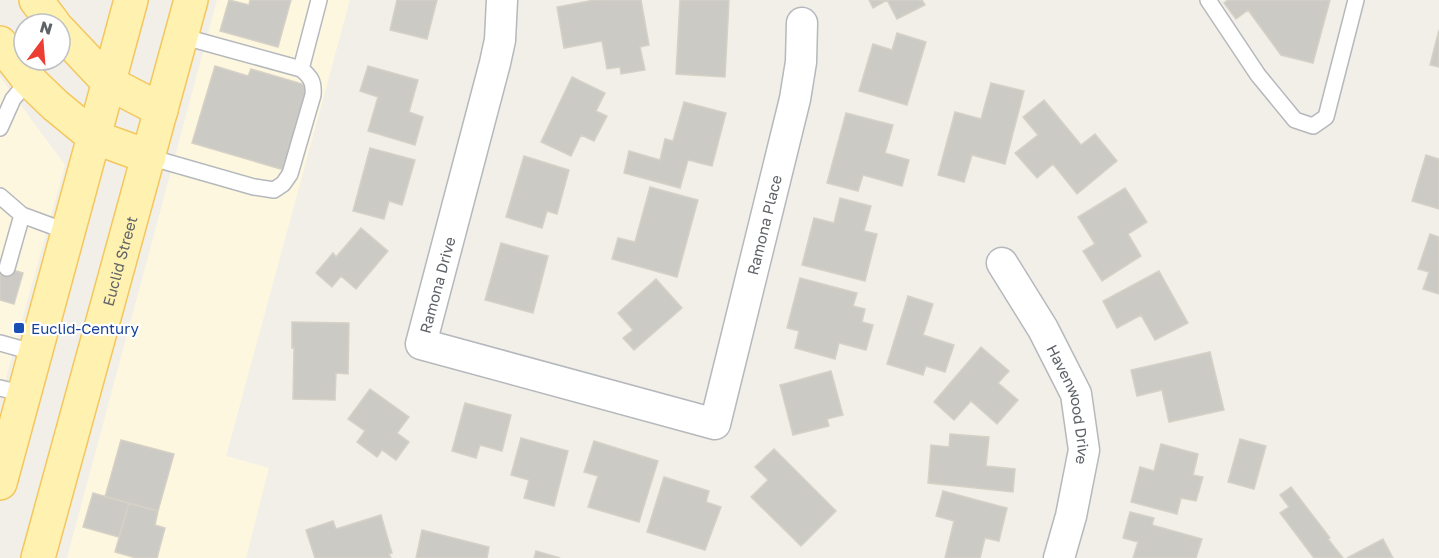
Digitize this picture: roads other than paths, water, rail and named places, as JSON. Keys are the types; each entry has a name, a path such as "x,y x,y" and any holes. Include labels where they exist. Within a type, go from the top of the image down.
{"main road":[{"path":"0,483 12,391 36,353 131,0"},
{"name":"Euclid Street","path":"38,558 191,0"},
{"path":"0,43 29,80 94,137 148,157"},
{"path":"72,44 109,83 161,110"}],"street":[{"name":"Ramona Drive","path":"502,0 500,40 495,63 421,344 715,424"},
{"name":"Ramona Place","path":"715,424 795,99 801,62 802,22"},
{"name":"Havenwood Drive","path":"1002,263 1043,328 1076,394 1084,450 1071,516 1059,558"}],"lane":[{"path":"301,69 319,0"},
{"path":"1208,0 1258,75 1295,120 1313,126 1326,117 1356,0"},
{"path":"148,157 254,187 274,190 283,184 290,174 313,95 314,84 310,76 301,69 181,36"},
{"path":"0,128 13,99 29,80"},
{"path":"0,196 22,215 68,232"},
{"path":"7,268 22,215"},
{"path":"0,343 36,353"}],"place":[{"name":"Euclid-Century","path":"19,328"}]}
